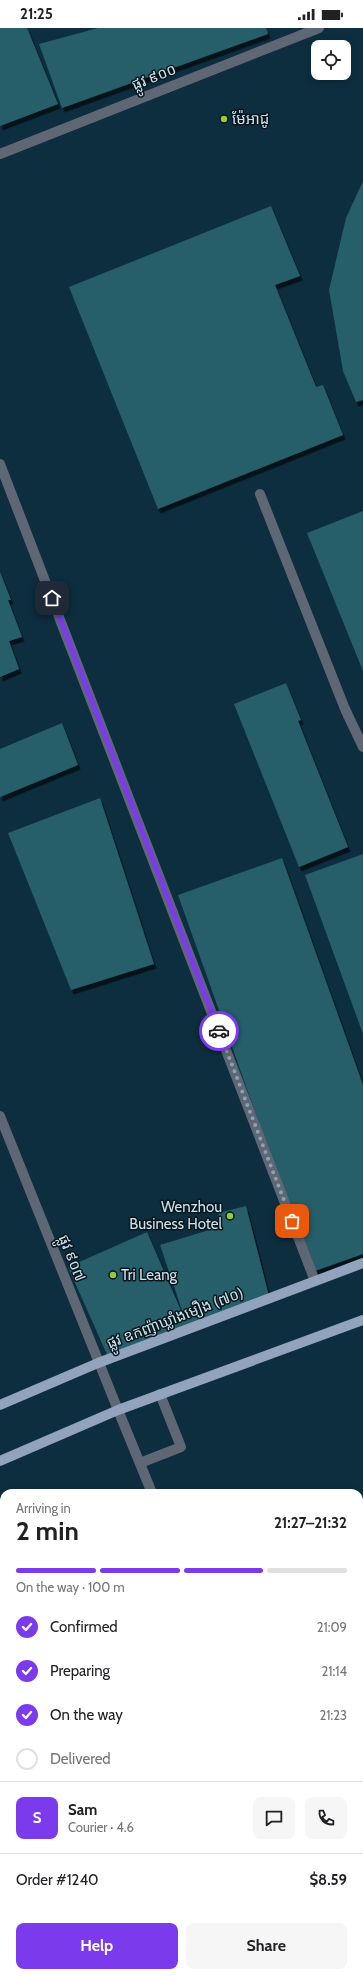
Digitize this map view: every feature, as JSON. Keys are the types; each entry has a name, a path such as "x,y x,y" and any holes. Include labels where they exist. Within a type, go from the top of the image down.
{"main road":[{"name":"ផ្លូវ ឧកញ៉ាឃ្លាំងមឿង (៧០)","path":"0,1405 98,1363 363,1263"},
{"path":"0,1461 118,1410 363,1320"}],"street":[{"name":"ផ្លូវ ៩០០","path":"0,154 319,28"},
{"path":"0,464 315,1281"},
{"path":"260,494 345,709 363,747"},
{"name":"ផ្លូវ ៩០៧","path":"0,1116 98,1363 150,1489"},
{"path":"140,1463 181,1447 160,1394"}],"building":[{"path":"0,28 27,28 58,104 0,126"},
{"path":"98,28 266,28 268,34 62,108 39,44"},
{"path":"363,181 363,400 356,402 343,371 329,290 346,218"},
{"path":"271,206 300,276 275,285 316,387 323,385 343,435 158,509 69,287"},
{"path":"363,511 363,671 307,533"},
{"path":"0,572 11,600 8,600 22,637 9,641 19,669 0,677"},
{"path":"286,683 301,720 298,721 348,847 299,867 234,704"},
{"path":"62,723 78,765 0,797 0,749"},
{"path":"100,798 154,964 71,990 8,833"},
{"path":"363,854 363,1034 305,875"},
{"path":"282,858 363,1085 363,1254 312,1272 178,895"},
{"path":"246,1206 269,1296 109,1359 68,1267 147,1232 186,1322 160,1245 222,1226 218,1213"}],"way so far":[{"path":"219,1031 292,1221"}],"place":[{"name":"ម៉ែអាជូ","path":"224,119"},
{"name":"Wenzhou Business Hotel","path":"230,1216"},
{"name":"Tri Leang","path":"113,1275"}],"route":[{"path":"52,598 219,1031"}]}
